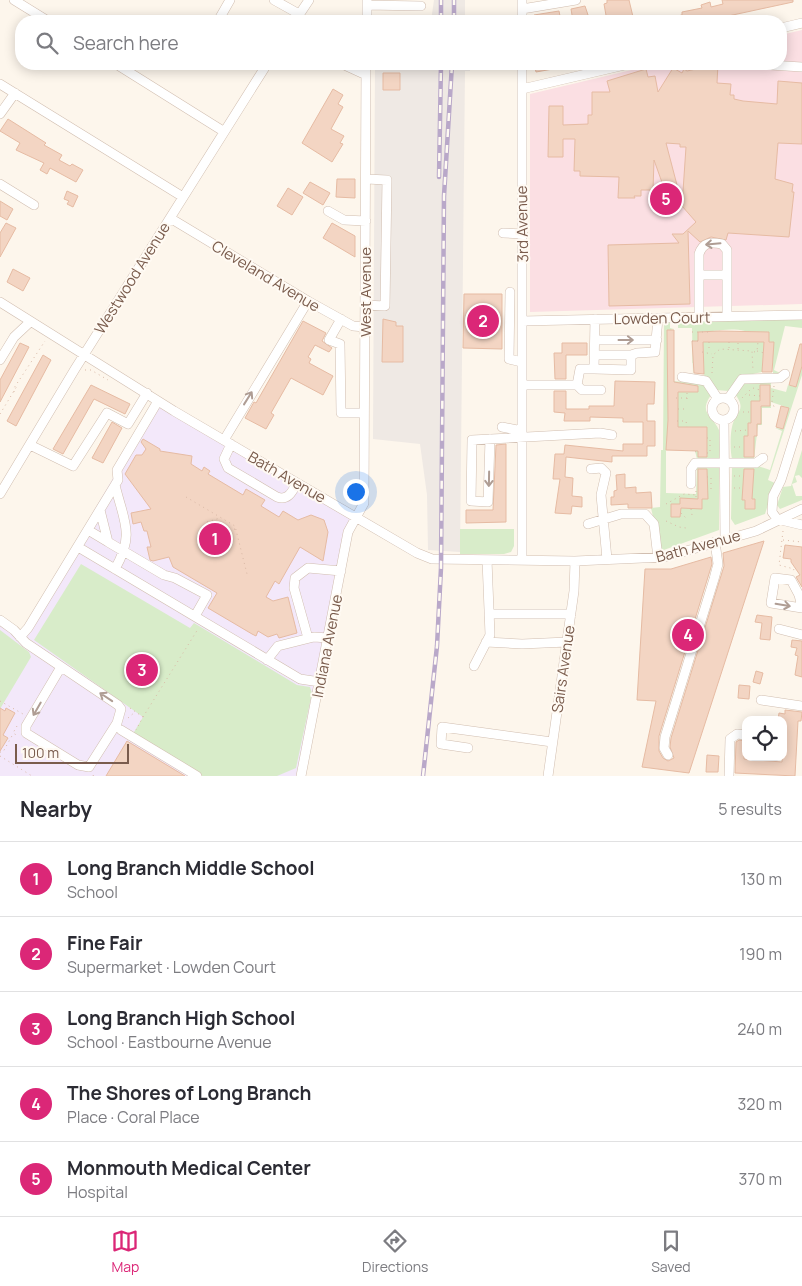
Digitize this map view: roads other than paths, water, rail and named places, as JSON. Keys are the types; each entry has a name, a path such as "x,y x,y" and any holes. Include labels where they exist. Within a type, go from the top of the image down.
{"street":[{"path":"14,0 38,15"},
{"path":"221,15 230,0"},
{"path":"274,0 293,15"},
{"path":"299,15 309,0"},
{"path":"522,5 576,0"},
{"path":"367,15 367,2 421,6"},
{"path":"787,27 802,23"},
{"path":"787,65 802,67"},
{"path":"126,70 224,132"},
{"name":"Westwood Avenue","path":"0,494 263,70"},
{"path":"355,70 366,75"},
{"name":"West Avenue","path":"357,518 364,503 366,70"},
{"name":"3rd Avenue","path":"522,70 522,560"},
{"path":"522,89 603,70"},
{"path":"0,84 183,197"},
{"path":"0,114 14,93"},
{"path":"365,305 385,306 387,180 366,179"},
{"path":"0,184 34,204"},
{"path":"328,211 344,220 366,221"},
{"name":"Cleveland Avenue","path":"170,218 341,320 353,326 365,327"},
{"path":"503,233 523,234"},
{"path":"699,317 699,254 704,245 711,242 725,246 727,316"},
{"path":"699,275 726,275"},
{"path":"522,294 506,290 510,359 522,362"},
{"path":"297,483 291,494 286,498 281,498 228,468 224,459 227,442 308,301"},
{"name":"Bath Avenue","path":"0,302 84,356 227,442 427,558 437,560 574,561 658,558 756,531 801,509"},
{"name":"Lowden Court","path":"522,321 802,315"},
{"path":"594,355 631,355 637,352 655,352 658,318"},
{"path":"594,369 595,319"},
{"path":"341,320 329,340 340,344 341,413 364,413"},
{"path":"0,360 14,338 30,322"},
{"path":"595,340 657,340"},
{"path":"577,385 580,369 631,370 631,355"},
{"path":"728,399 742,379 783,377 785,374"},
{"path":"682,377 706,381 718,399"},
{"path":"522,385 577,385 582,390 601,390"},
{"path":"30,445 72,466 107,413 128,424 146,393"},
{"path":"718,399 728,399 733,404 734,410 730,417 724,420 717,418 712,413 712,406 718,399"},
{"path":"20,637 28,628 116,485 118,480 116,472 158,400"},
{"path":"756,531 768,522 773,496 781,480 802,413"},
{"path":"724,420 725,539"},
{"path":"502,427 522,434"},
{"path":"490,439 488,502 471,501 472,440 522,434 600,433 612,436"},
{"path":"691,484 693,464 697,462 756,463 763,458"},
{"path":"591,469 601,468 606,473 601,494 607,559"},
{"path":"114,569 125,551 128,538 116,485"},
{"path":"772,507 773,516 780,520 801,525"},
{"path":"801,509 795,517 801,525"},
{"path":"100,510 108,542"},
{"path":"588,524 626,513 640,513 648,516 654,524 658,558"},
{"name":"Indiana Avenue","path":"302,774 348,532 357,518"},
{"path":"88,530 164,575 175,578 207,595 194,616"},
{"path":"668,755 664,748 665,737 718,564 715,542"},
{"path":"78,547 300,679 320,682"},
{"path":"474,666 490,635 488,560"},
{"name":"Sairs Avenue","path":"548,776 567,642 574,561"},
{"path":"308,638 294,588 296,578 308,568 341,571"},
{"path":"489,614 570,614"},
{"path":"0,620 20,637 121,709 118,729 92,765 86,768 26,733 26,726 61,667"},
{"path":"779,629 802,635"},
{"path":"267,660 278,646 317,636 328,638"},
{"path":"486,642 567,642"},
{"path":"761,700 802,706"},
{"path":"468,748 441,744 442,727 552,742"},
{"path":"118,729 197,776"},
{"path":"729,776 730,739 737,734 742,735"},
{"path":"293,776 302,774"}],"railway":[{"path":"441,0 441,15"},
{"path":"454,0 454,15"},
{"path":"439,177 441,70"},
{"path":"423,776 437,646 441,568 444,196 452,70"}],"place":[{"name":"Monmouth Medical Center","path":"666,199"},
{"name":"Fine Fair","path":"483,321"},
{"name":"Long Branch Middle School","path":"215,539"},
{"name":"The Shores of Long Branch","path":"688,635"},
{"name":"Long Branch High School","path":"142,670"}]}
